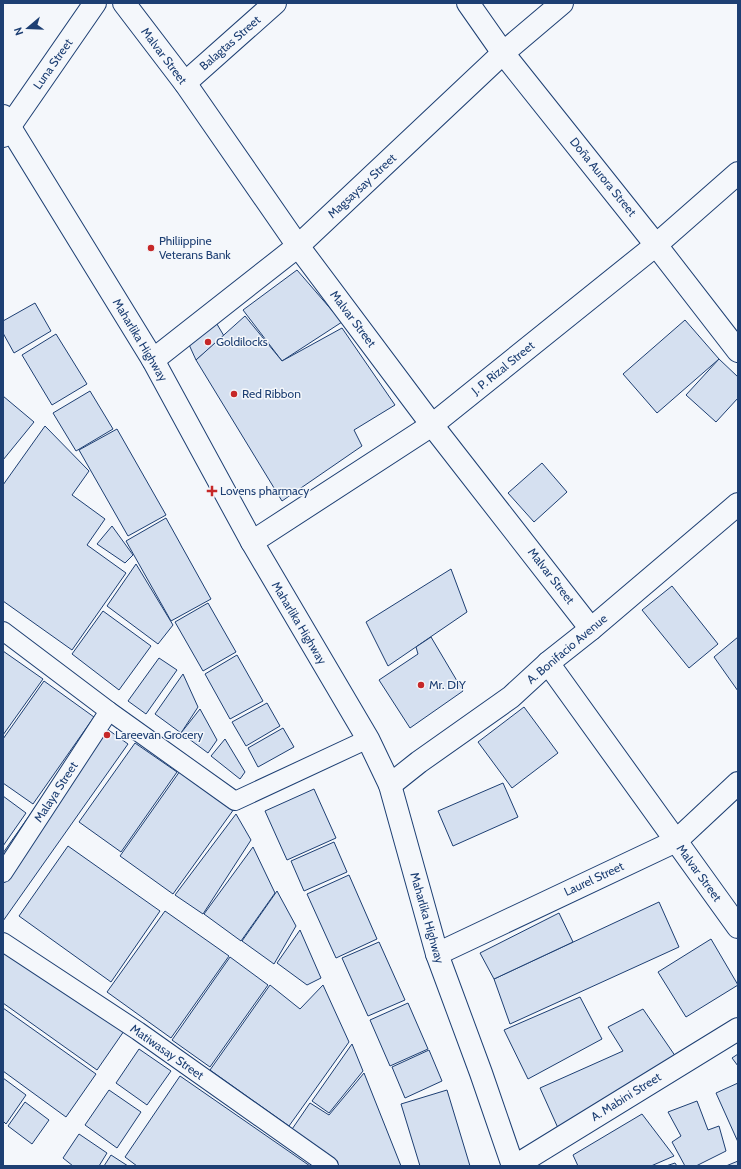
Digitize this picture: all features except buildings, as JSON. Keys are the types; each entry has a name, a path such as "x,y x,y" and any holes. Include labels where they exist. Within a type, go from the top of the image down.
{"street":[{"name":"Luna Street","path":"5,126 95,3"},
{"name":"Malvar Street","path":"124,3 185,83 298,246 432,425 592,629"},
{"name":"Balagtas Street","path":"185,83 275,3"},
{"name":"Doña Aurora Street","path":"468,3 503,53 656,245 738,351"},
{"name":"Magsaysay Street","path":"153,360 298,246 503,53 562,3"},
{"name":"Maharlika Highway","path":"5,126 153,360 252,542 368,739 390,785 436,954 514,1166"},
{"name":"J. P. Rizal Street","path":"252,542 432,425 656,245 738,173"},
{"name":"A. Bonifacio Avenue","path":"390,785 419,762 511,697 548,663 592,629 738,504"},
{"path":"3,631 109,711 235,801 368,739"},
{"name":"Malvar Street","path":"548,663 738,926"},
{"name":"Malaya Street","path":"3,873 109,711"},
{"name":"Laurel Street","path":"436,954 676,841 738,784"},
{"name":"Matiwasay Street","path":"3,942 138,1031 329,1166"},
{"name":"A. Mabini Street","path":"514,1166 738,1029"}],"place":[{"name":"Philiippine Veterans Bank","path":"151,248"},
{"name":"Goldilocks","path":"208,342"},
{"name":"Red Ribbon","path":"234,394"},
{"name":"Lovens pharmacy","path":"212,491"},
{"name":"Mr. DIY","path":"421,685"},
{"name":"Lareevan Grocery","path":"107,735"}]}
